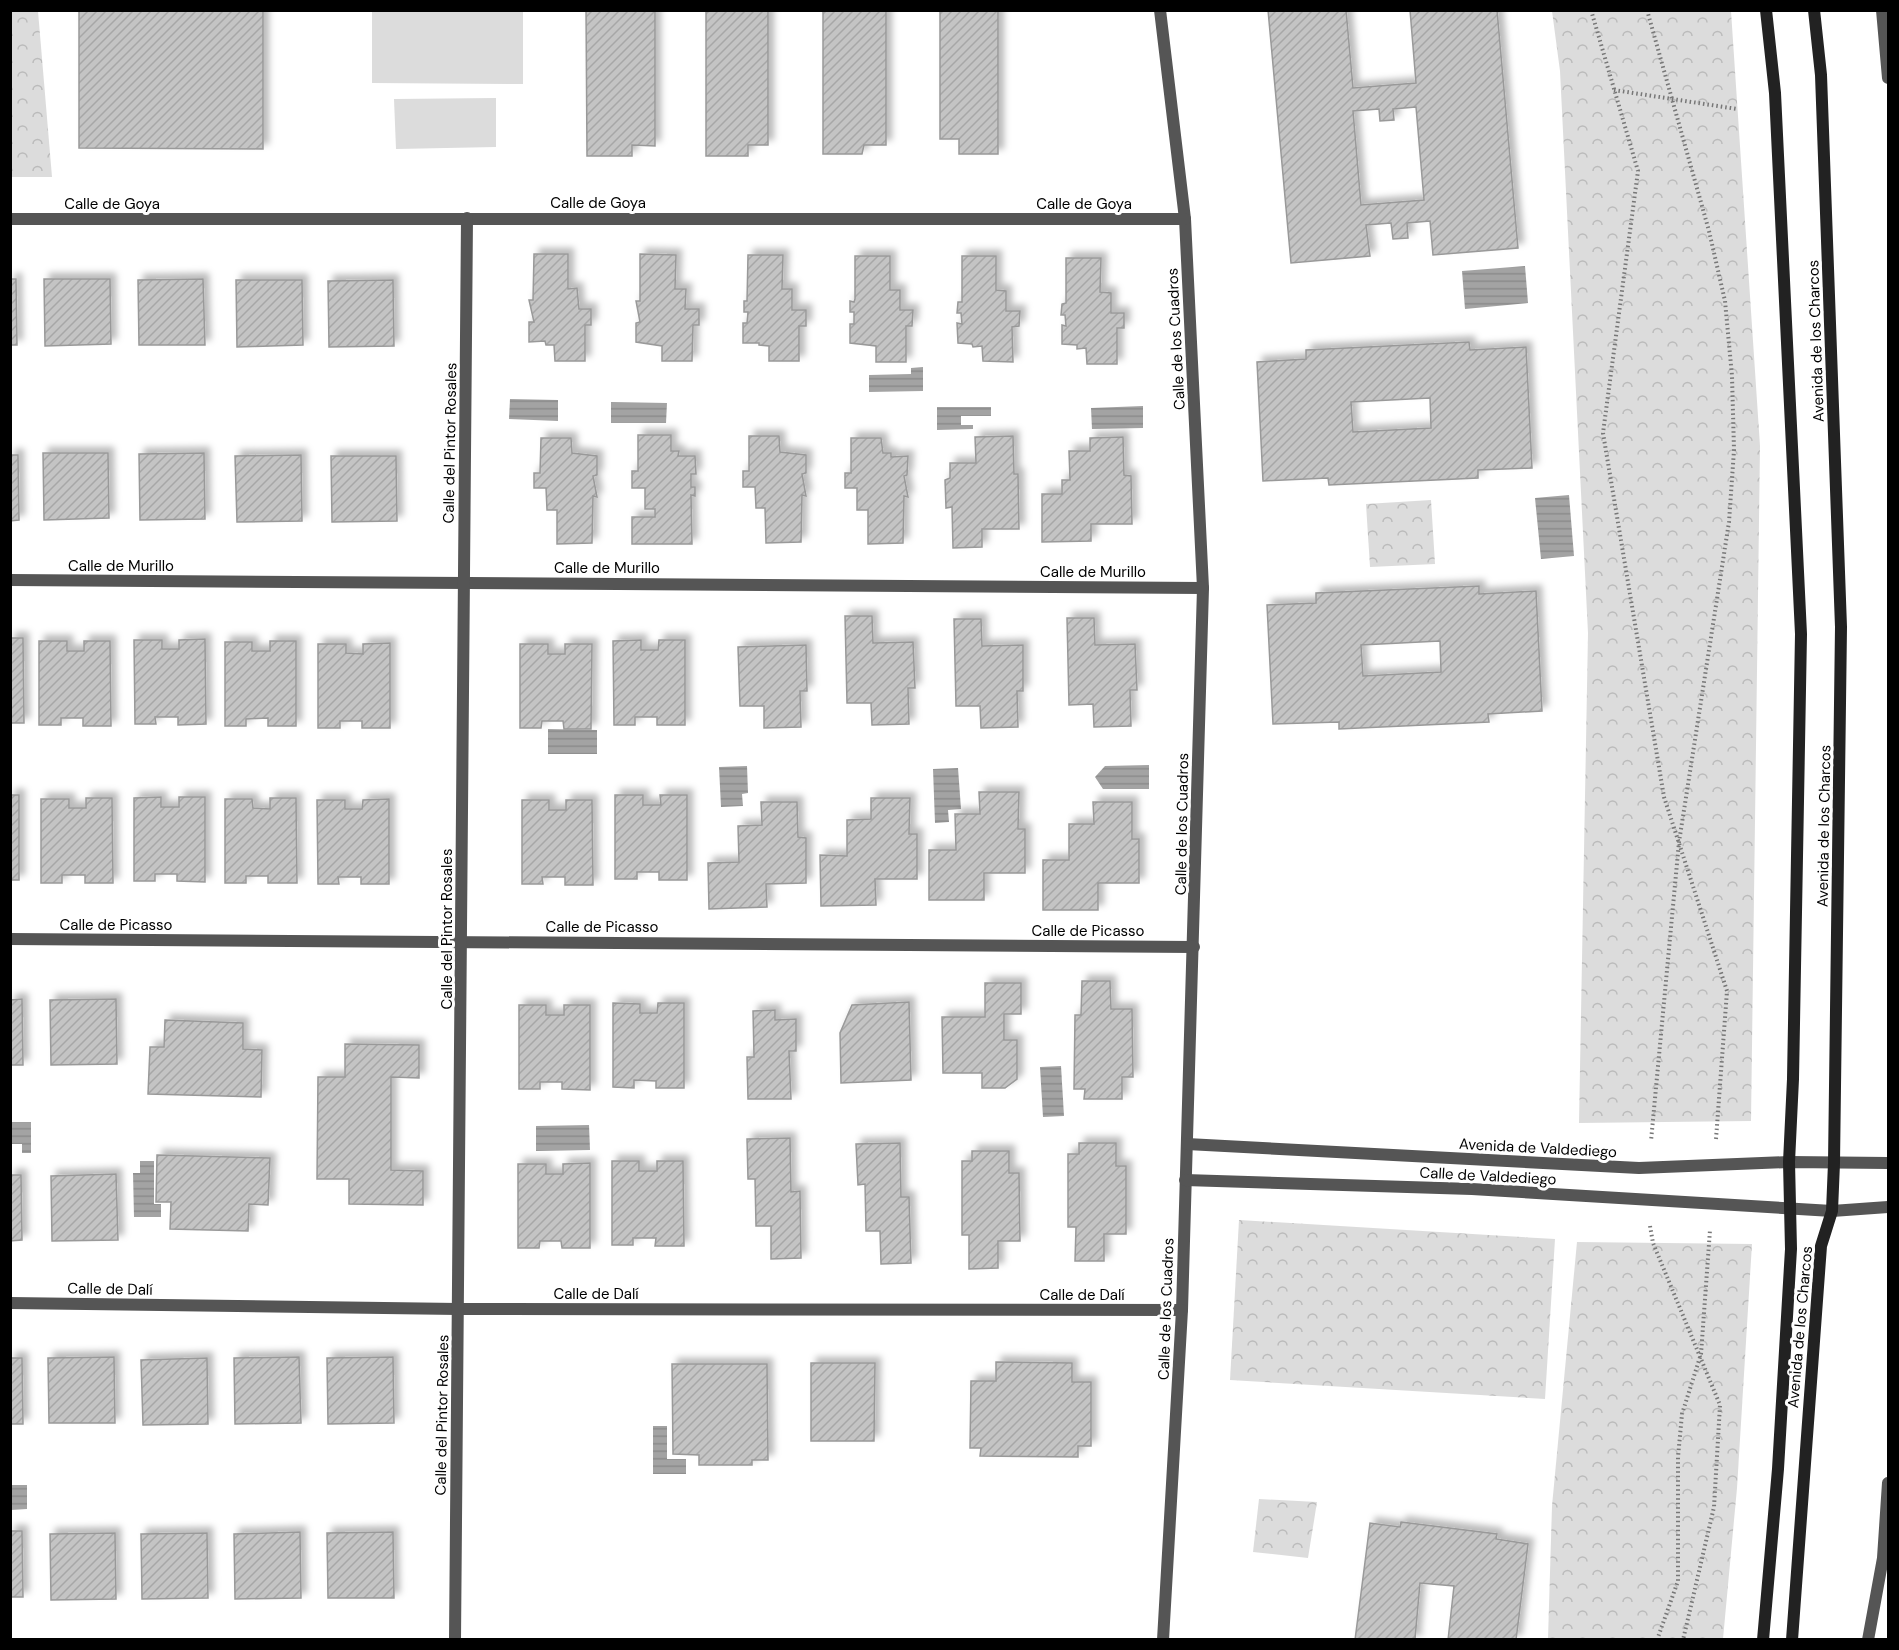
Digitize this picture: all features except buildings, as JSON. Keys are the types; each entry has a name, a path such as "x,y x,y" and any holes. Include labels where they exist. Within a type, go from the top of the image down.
{"street":[{"name":"Calle de los Cuadros","path":"1160,10 1185,219 1203,588 1182,1310 1163,1640"},
{"name":"Avenida de los Charcos","path":"1763,1640 1783,1388 1791,1249 1788,1206 1793,1079 1801,634 1775,93 1766,10"},
{"name":"Avenida de los Charcos","path":"1792,1640 1821,1246 1832,1211 1834,1162 1841,627 1821,75 1814,10"},
{"path":"1882,10 1888,78"},
{"name":"Calle del Pintor Rosales","path":"455,1640 467,218"},
{"name":"Calle de Goya","path":"10,219 1185,219"},
{"name":"Calle de Murillo","path":"10,580 1203,588"},
{"name":"Calle de Picasso","path":"10,939 1194,946"},
{"name":"Avenida de Valdediego","path":"1187,1144 1646,1168 1789,1162 1888,1163"},
{"name":"Calle de Valdediego","path":"1185,1180 1472,1189 1788,1206"},
{"path":"1788,1206 1832,1211 1888,1207"},
{"name":"Calle de Dalí","path":"10,1302 458,1309 1182,1310"},
{"path":"1868,1640 1883,1558 1888,1483"}],"path":[{"path":"1592,10 1638,171 1603,433 1664,797 1727,991 1714,1165"},
{"path":"1646,1168 1655,1122 1679,842 1729,522 1734,450 1732,376 1725,301 1673,99 1647,10"},
{"path":"1614,90 1737,109"},
{"path":"1646,1199 1653,1243 1701,1354 1720,1405 1714,1507 1683,1640"},
{"path":"1657,1640 1678,1581 1678,1457 1682,1413 1701,1354 1711,1202"}],"green space":[{"path":"10,11 38,11 52,177 11,177"},
{"path":"372,11 523,11 523,84 372,83"},
{"path":"1552,11 1731,11 1760,446 1751,1121 1579,1123 1588,633 1560,71"},
{"path":"496,98 496,147 396,149 394,99"},
{"path":"1431,500 1435,564 1370,567 1366,504"},
{"path":"1239,1220 1555,1239 1545,1399 1230,1380"},
{"path":"1577,1242 1752,1244 1737,1488 1723,1639 1548,1639 1552,1506"},
{"path":"1259,1499 1317,1502 1308,1558 1253,1552"}],"shaded area":[{"path":"1525,266 1528,303 1465,309 1462,271"},
{"path":"923,367 923,391 869,392 869,375 911,374 911,368"},
{"path":"510,399 558,400 558,421 509,419"},
{"path":"611,402 667,403 666,423 611,423"},
{"path":"1143,406 1143,428 1092,429 1091,408"},
{"path":"937,407 991,407 991,416 961,416 961,425 973,425 973,429 937,430"},
{"path":"1569,495 1574,556 1541,559 1535,498"},
{"path":"548,729 597,730 597,754 548,754"},
{"path":"1149,765 1149,789 1103,789 1095,777 1105,766"},
{"path":"747,766 748,793 742,794 743,806 721,807 719,767"},
{"path":"958,768 961,809 948,810 949,822 935,823 933,769"},
{"path":"1061,1066 1064,1116 1043,1117 1040,1067"},
{"path":"11,1122 31,1122 31,1153 22,1153 22,1144 11,1144"},
{"path":"589,1125 590,1150 536,1151 536,1126"},
{"path":"140,1161 154,1161 154,1204 161,1204 161,1217 134,1217 133,1173 140,1173"},
{"path":"653,1426 667,1426 667,1459 686,1459 686,1474 653,1474"},
{"path":"11,1485 27,1485 27,1509 11,1510"}]}
